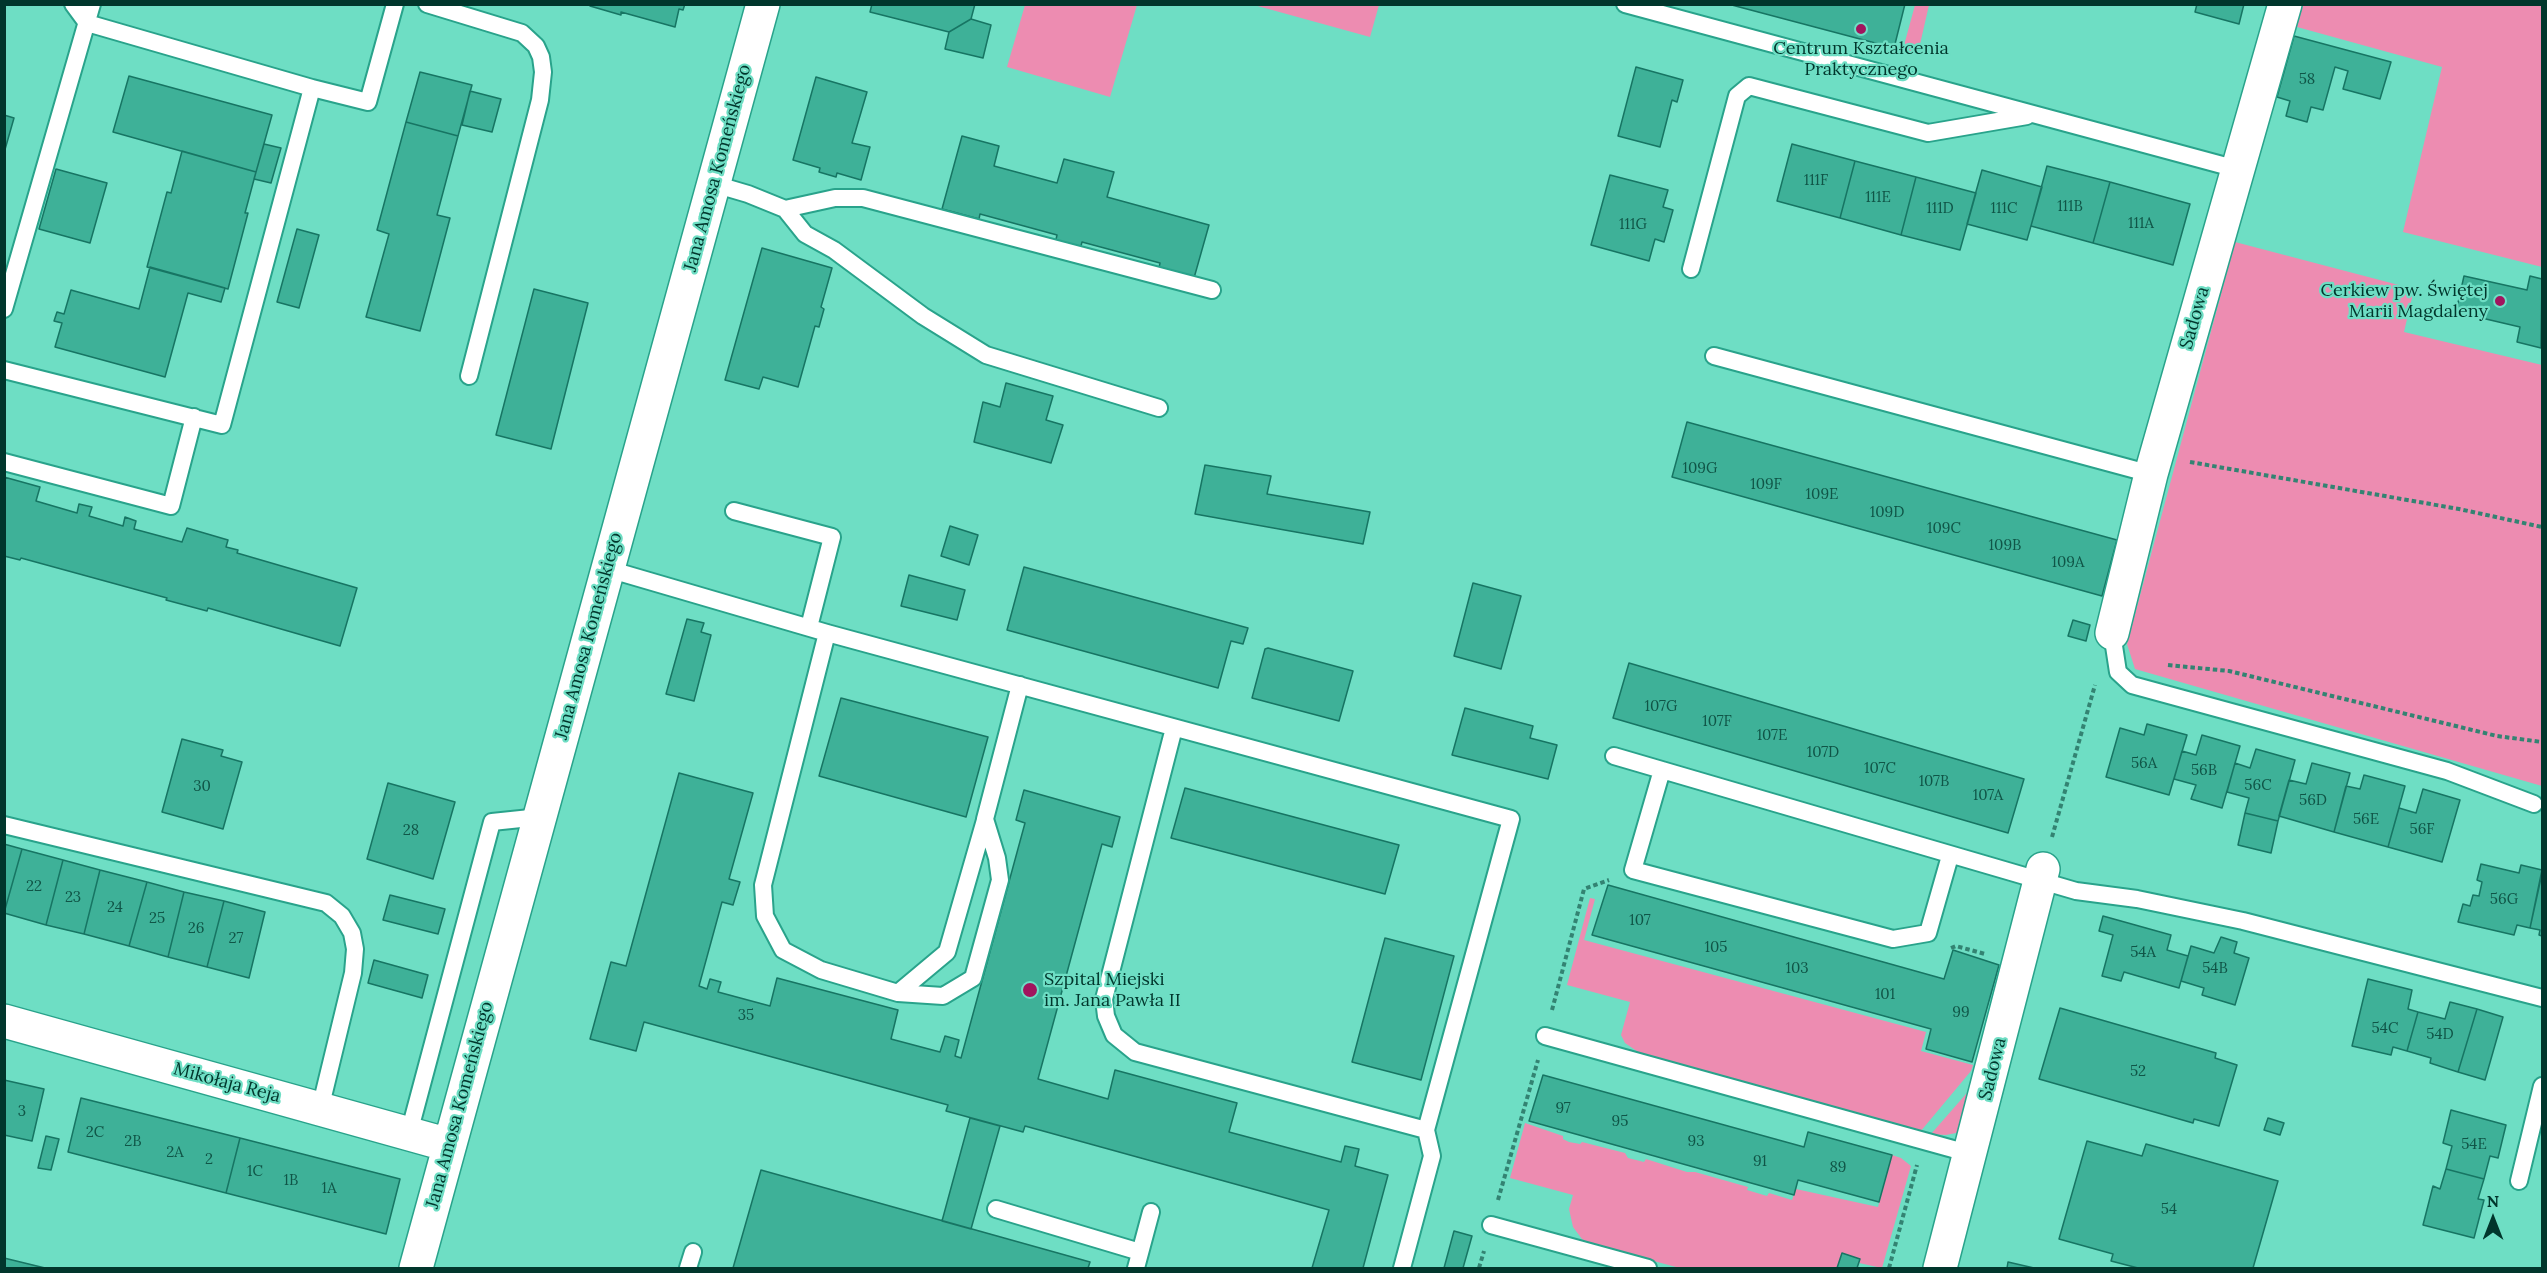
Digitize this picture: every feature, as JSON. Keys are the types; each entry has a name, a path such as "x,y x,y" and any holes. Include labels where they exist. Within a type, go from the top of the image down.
{"street":[{"name":"Jana Amosa Komeńskiego","path":"416,1269 763,4"},
{"name":"Sadowa","path":"2112,633 2151,474 2285,4"},
{"name":"Sadowa","path":"1940,1269 2042,874"},
{"name":"Mikołaja Reja","path":"4,1022 449,1145"}],"lane":[{"path":"73,4 87,23 368,102 395,4"},
{"path":"4,309 92,4"},
{"path":"427,4 522,33 536,46 541,57 543,72 540,100 470,376"},
{"path":"1625,4 1684,12 2034,114 2237,169"},
{"path":"1691,269 1737,96 1749,86 1928,133 2034,114"},
{"path":"4,370 222,424 312,88"},
{"path":"714,184 748,194 785,209 805,234 834,250 924,316 986,355 1159,408"},
{"path":"785,209 835,198 863,198 1212,290"},
{"path":"1713,356 2151,474"},
{"path":"4,462 171,506 194,417"},
{"path":"734,511 832,537 808,627"},
{"path":"608,569 827,633 1511,819 1426,1130 1432,1156 1402,1269"},
{"path":"827,633 763,885 765,916 783,951 821,970 898,993 943,996 973,978 1000,880 997,858 985,819"},
{"path":"2112,633 2118,672 2132,685 2447,771 2534,804"},
{"path":"898,993 947,952 1020,685"},
{"path":"1174,728 1104,999 1106,1016 1114,1035 1135,1052 1426,1130"},
{"path":"1614,756 1950,856 2042,874 2076,891 2137,899 2243,921 2542,998"},
{"path":"1662,770 1633,870 1893,939 1928,933 1950,856"},
{"path":"409,1133 492,822 540,817"},
{"path":"4,825 326,903 342,916 352,933 355,949 353,973 320,1109"},
{"path":"1545,1036 1971,1154"},
{"path":"2519,1181 2542,1086"},
{"path":"996,1209 1140,1252"},
{"path":"1136,1269 1151,1212"},
{"path":"1491,1225 1648,1269"},
{"path":"688,1269 693,1252"}],"path":[{"path":"2188,461 2459,509 2542,527"},
{"path":"2122,676 2135,669 2164,664 2229,671 2497,736 2542,742"},
{"path":"2042,874 2098,676"},
{"path":"1479,1269 1584,889 1608,880 1619,883"},
{"path":"1947,951 1956,946 1994,957"},
{"path":"1889,1269 1924,1141"}],"shaded area":[{"path":"1025,5 1137,5 1110,97 1007,67"},
{"path":"1254,5 1379,5 1370,37"},
{"path":"1915,5 1929,5 1918,53 1903,49"},
{"path":"2303,5 2542,5 2542,267 2403,232 2442,67 2297,27"},
{"path":"2235,242 2414,289 2404,332 2542,365 2542,786 2135,669 2127,644"},
{"path":"1590,898 1595,899 1584,940 1926,1032 1921,1051 1973,1065 1971,1071 1920,1132 1644,1056 1625,1043 1621,1035 1630,1002 1567,985"},
{"path":"1980,1078 1963,1128 1956,1133 1946,1135 1931,1134"},
{"path":"1525,1123 1563,1136 1563,1139 1569,1142 1580,1144 1582,1142 1625,1153 1628,1158 1644,1162 1646,1159 1748,1187 1747,1190 1767,1196 1769,1193 1792,1200 1796,1189 1878,1207 1892,1155 1901,1158 1911,1166 1882,1268 1859,1263 1860,1259 1842,1254 1837,1268 1680,1268 1593,1245 1582,1239 1573,1227 1569,1209 1573,1195 1510,1178"}],"building":[{"path":"590,4 685,4 683,10 679,9 675,27 621,12 621,15 590,6"},
{"path":"872,4 975,4 971,19 949,32 870,12"},
{"name":"Centrum Kształcenia Praktycznego","path":"1728,4 1905,4 1894,48"},
{"path":"2197,4 2244,4 2239,24 2195,12"},
{"path":"971,19 991,25 983,58 945,49 949,32"},
{"path":"2294,36 2391,62 2380,99 2343,89 2348,71 2335,67 2323,110 2311,107 2307,122 2286,116 2290,101 2277,97"},
{"path":"1636,67 1683,80 1677,102 1672,100 1660,147 1618,136"},
{"path":"420,72 472,85 458,136 406,122"},
{"path":"129,76 272,115 256,172 113,132"},
{"path":"816,77 867,92 852,143 870,147 861,180 837,173 836,177 819,172 820,168 793,160"},
{"path":"470,91 501,99 492,132 462,125"},
{"path":"4,115 14,118 4,153"},
{"path":"406,122 458,136 437,215 450,218 420,331 366,317 389,234 377,230"},
{"path":"962,136 999,146 994,166 1057,183 1064,159 1114,172 1107,197 1209,225 1194,278 1159,268 1160,263 1082,242 1080,250 1055,244 1057,235 980,214 979,219 942,209"},
{"path":"264,144 281,148 271,183 254,179"},
{"path":"1792,144 1855,161 1840,218 1777,201"},
{"path":"182,151 256,172 228,289 147,267 167,192 171,193"},
{"path":"1855,161 1916,177 1901,235 1840,218"},
{"path":"2047,166 2110,182 2093,243 2031,226"},
{"path":"56,169 107,183 90,243 39,229"},
{"path":"1982,170 2042,187 2027,240 1967,224"},
{"path":"1610,175 1668,190 1663,207 1673,210 1664,242 1655,239 1649,261 1591,245"},
{"path":"1916,177 1976,193 1960,250 1901,235"},
{"path":"2110,182 2190,204 2173,265 2093,243"},
{"path":"297,229 319,235 299,308 277,302"},
{"path":"762,248 832,268 821,307 824,309 819,327 815,326 798,387 763,377 759,389 725,380"},
{"path":"150,267 225,288 221,302 188,293 165,377 55,347 62,323 54,321 57,312 64,314 71,290 139,309"},
{"name":"Cerkiew pw. Świętej Marii Magdaleny","path":"2464,276 2527,290 2530,276 2542,279 2541,348 2517,342 2520,327 2456,312"},
{"path":"534,289 588,303 551,449 496,435"},
{"path":"1006,383 1053,396 1046,420 1063,425 1051,463 974,442 983,402 1000,407"},
{"path":"1687,422 2117,540 2102,596 1672,477"},
{"path":"1205,465 1271,476 1267,494 1370,512 1363,544 1195,514"},
{"path":"4,477 40,487 36,501 77,513 79,504 92,507 89,516 123,526 125,517 136,521 134,529 182,542 187,528 228,540 226,547 238,550 237,553 357,588 340,646 208,608 207,611 21,558 20,560 4,556"},
{"path":"950,526 978,535 969,565 941,556"},
{"path":"1024,567 1248,628 1243,644 1231,641 1218,688 1007,630"},
{"path":"909,575 965,590 957,620 901,606"},
{"path":"1473,583 1521,596 1501,669 1454,656"},
{"path":"687,619 704,623 701,632 711,635 694,701 666,694"},
{"path":"2073,620 2090,625 2086,641 2068,636"},
{"path":"1265,649 1353,671 1339,721 1252,698"},
{"path":"1629,663 2024,779 2008,833 1613,718"},
{"path":"841,698 988,737 966,817 819,776"},
{"path":"1465,708 1533,726 1530,738 1557,745 1548,779 1452,755"},
{"path":"2147,724 2187,735 2169,795 2106,777 2120,728 2144,735"},
{"path":"2202,735 2240,746 2222,808 2191,799 2196,785 2174,779 2182,751 2196,755"},
{"path":"182,739 223,750 221,756 242,762 223,829 162,812"},
{"path":"2256,749 2295,760 2278,821 2245,813 2249,798 2227,792 2235,763 2250,768"},
{"path":"2312,763 2350,773 2334,832 2279,816 2289,780 2306,784"},
{"path":"679,773 753,793 729,879 740,882 733,905 722,902 699,986 707,989 710,979 721,982 718,992 770,1006 777,978 898,1010 891,1039 940,1052 945,1036 959,1040 955,1056 961,1058 1025,823 1016,820 1024,790 1120,817 1112,847 1102,844 1038,1079 1108,1099 1115,1070 1237,1103 1229,1132 1341,1162 1345,1146 1359,1149 1355,1166 1388,1175 1363,1268 1312,1268 1329,1210 1025,1126 1023,1132 946,1111 948,1105 644,1022 636,1051 590,1039 611,962 626,966"},
{"path":"2364,775 2405,786 2388,847 2334,832 2346,786 2360,789"},
{"path":"388,783 455,802 433,879 367,859"},
{"path":"1185,788 1399,845 1385,894 1171,838"},
{"path":"2423,789 2460,800 2442,862 2388,847 2399,808 2416,813"},
{"path":"2245,813 2278,821 2271,853 2238,845"},
{"path":"4,844 22,849 4,913"},
{"path":"22,849 63,860 46,925 4,913"},
{"path":"63,860 100,870 84,934 46,925"},
{"path":"2481,864 2519,873 2521,865 2542,870 2530,928 2517,925 2514,935 2458,922 2463,904 2470,906 2473,895 2479,896 2482,882 2477,880"},
{"path":"100,870 147,882 129,946 84,934"},
{"path":"2541,878 2542,936 2539,935 2540,930 2530,928"},
{"path":"147,882 184,892 168,957 129,946"},
{"path":"1608,885 1944,979 1953,950 1999,965 1972,1062 1926,1049 1931,1029 1592,935"},
{"path":"184,892 224,901 207,967 168,957"},
{"path":"390,895 445,909 438,934 383,920"},
{"path":"224,901 265,912 249,978 207,967"},
{"path":"2103,916 2171,935 2167,950 2188,956 2179,988 2124,972 2121,981 2102,976 2113,935 2099,931"},
{"path":"2221,937 2237,942 2234,953 2249,958 2235,1005 2202,995 2204,988 2181,981 2191,946 2214,953"},
{"path":"1385,938 1454,956 1421,1080 1352,1062"},
{"path":"374,960 428,975 422,998 368,983"},
{"path":"2368,979 2412,990 2408,1009 2418,1012 2407,1051 2393,1047 2391,1055 2352,1046"},
{"path":"2450,1002 2477,1009 2458,1072 2430,1063 2431,1058 2407,1051 2418,1012 2445,1019"},
{"path":"2060,1008 2216,1053 2215,1058 2237,1065 2219,1126 2194,1119 2193,1123 2039,1079"},
{"path":"2477,1009 2503,1017 2485,1080 2458,1072"},
{"path":"1543,1075 1804,1147 1808,1132 1892,1155 1879,1202 1798,1180 1794,1195 1529,1121"},
{"path":"4,1080 44,1089 32,1141 4,1135"},
{"path":"81,1098 240,1138 226,1193 68,1152"},
{"path":"2451,1110 2506,1125 2498,1158 2490,1156 2484,1179 2446,1169 2452,1146 2443,1143"},
{"path":"970,1118 1000,1126 971,1229 942,1221"},
{"path":"2268,1118 2284,1123 2280,1135 2264,1130"},
{"path":"46,1136 59,1139 51,1170 38,1168"},
{"path":"240,1138 400,1179 386,1234 226,1193"},
{"path":"2087,1141 2142,1156 2146,1144 2278,1181 2253,1268 2138,1268 2111,1261 2113,1254 2059,1239"},
{"path":"2446,1169 2484,1179 2478,1199 2484,1200 2474,1238 2423,1225 2433,1186 2440,1189"},
{"path":"761,1170 1090,1262 1088,1268 733,1268"},
{"path":"1454,1231 1472,1236 1463,1268 1444,1268"},
{"path":"1842,1253 1860,1259 1857,1268 1837,1268"},
{"path":"4,1258 45,1268 4,1268"},
{"path":"2008,1262 2034,1268 2007,1268"}],"place":[{"name":"Centrum Kształcenia Praktycznego","path":"1861,29"},
{"name":"Cerkiew pw. Świętej Marii Magdaleny","path":"2500,301"},
{"name":"Szpital Miejski im. Jana Pawła II","path":"1030,990"}]}
